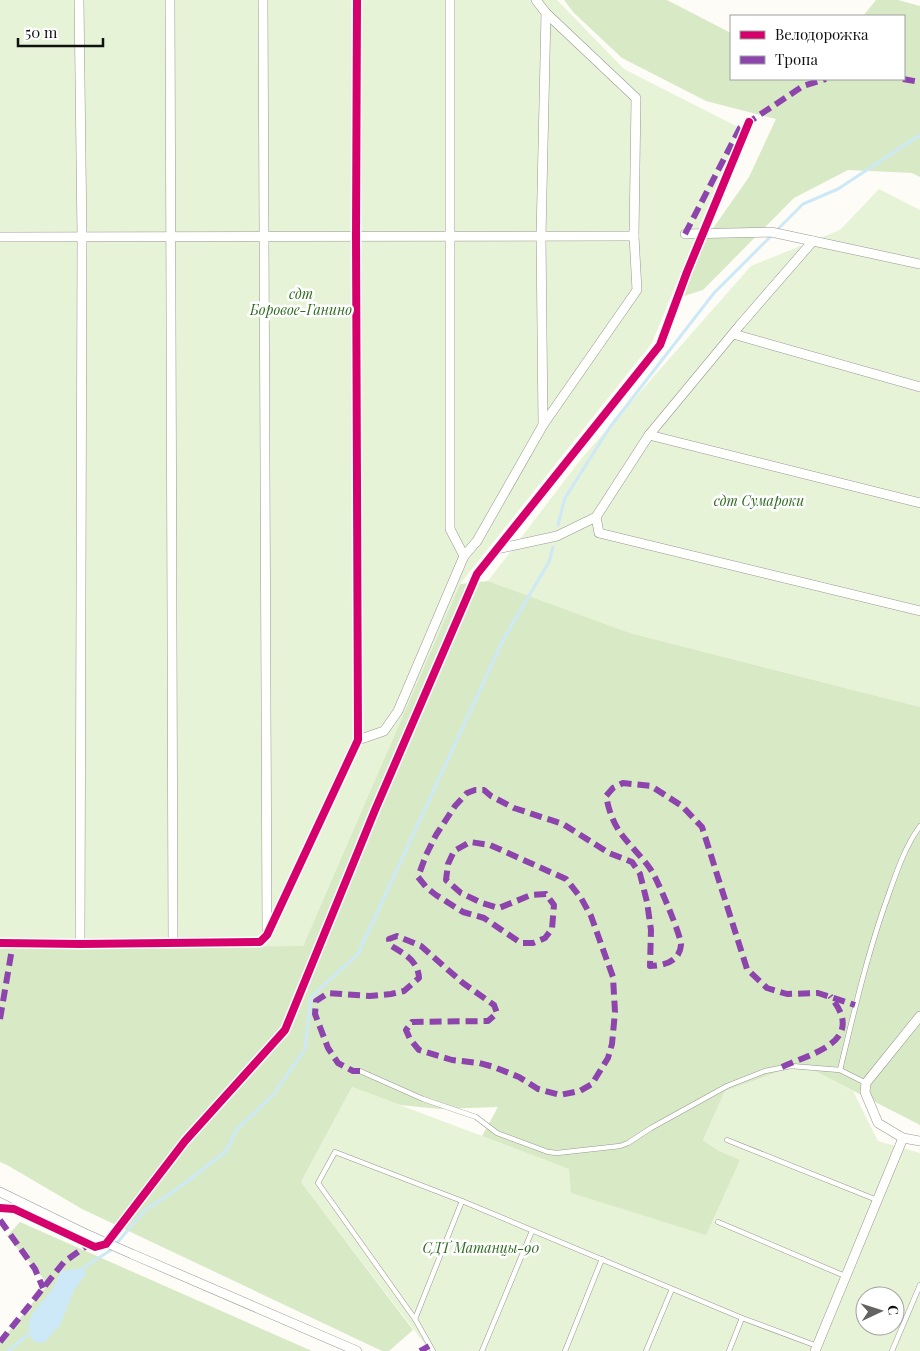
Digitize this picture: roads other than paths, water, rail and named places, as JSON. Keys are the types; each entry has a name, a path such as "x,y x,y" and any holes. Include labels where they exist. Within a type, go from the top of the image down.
{"street":[{"path":"79,0 82,236 80,944"},
{"path":"170,0 173,942"},
{"path":"264,0 267,935"},
{"path":"0,943 260,942 267,935 358,740 357,0"},
{"path":"450,0 450,529 464,556"},
{"path":"358,740 384,731 398,710 464,556 477,541 543,425 636,290 634,236 636,98 546,13 536,0"},
{"path":"543,425 540,236 546,13"},
{"path":"0,1208 14,1209 96,1247 106,1244 185,1141 285,1030 376,810 477,574 660,345 702,234 749,122"},
{"path":"684,234 771,232 920,264"},
{"path":"0,237 634,236"},
{"path":"497,549 557,536 596,516 649,435 813,241"},
{"path":"733,334 920,387"},
{"path":"649,435 920,503"},
{"path":"596,516 599,533 920,611"},
{"path":"920,1016 866,1084 865,1092 878,1123 903,1138 920,1141"},
{"path":"816,1349 903,1138"},
{"path":"0,1192 84,1233 358,1351"}],"lane":[{"path":"840,1070 865,968 881,915 900,860 920,826"},
{"path":"360,1071 423,1099 476,1117 497,1133 548,1152 557,1153 620,1146 628,1143 651,1128 727,1086 764,1071 791,1066 840,1070 866,1084"},
{"path":"727,1140 877,1200"},
{"path":"433,1351 415,1319 318,1183 335,1152 462,1201 816,1349"},
{"path":"415,1319 462,1201"},
{"path":"718,1222 846,1276"},
{"path":"482,1351 532,1231"},
{"path":"565,1351 602,1260"},
{"path":"892,1351 920,1285"},
{"path":"646,1351 672,1289"},
{"path":"729,1351 742,1318"}],"water":[{"path":"83,1268 86,1274 74,1290 60,1325 45,1342 35,1343 29,1328 29,1322 35,1310 52,1290 61,1271"}],"waterway":[{"path":"558,525 565,498 610,427 714,293 803,204 838,189 920,135"},
{"path":"83,1268 111,1250 144,1211 180,1187 226,1151 236,1130 273,1095 305,1049 311,997 358,954 504,638 549,562 553,547"},
{"path":"8,1351 29,1334"}],"park label":[{"name":"сдт Боровое-Ганино","path":"301,302"},
{"name":"сдт Сумароки","path":"759,500"},
{"name":"СДТ Матанцы-90","path":"481,1247"}]}
